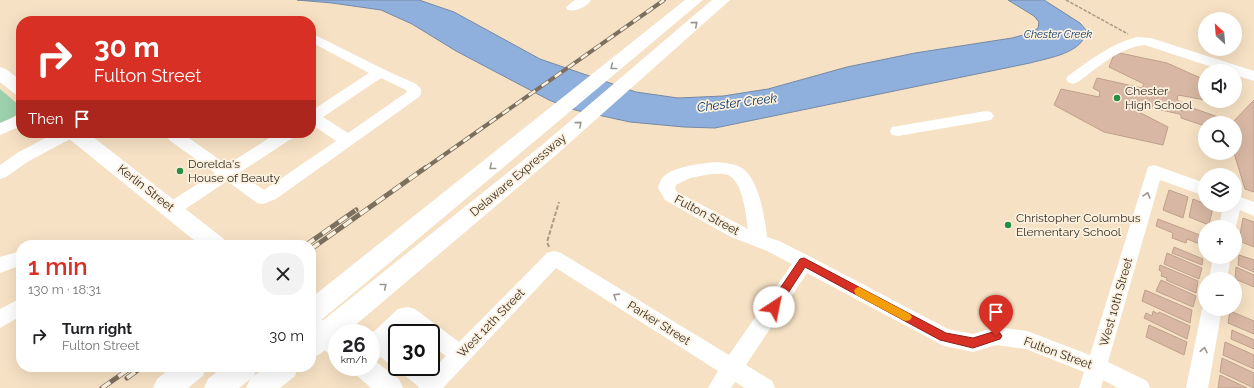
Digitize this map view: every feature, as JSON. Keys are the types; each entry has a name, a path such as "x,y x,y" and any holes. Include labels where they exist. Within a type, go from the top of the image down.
{"highway":[{"name":"Delaware Expressway","path":"316,340 346,301 522,142 695,0"},
{"name":"Delaware Expressway","path":"316,311 346,301 549,150 722,0"},
{"path":"167,388 187,372"},
{"path":"218,388 238,372"},
{"path":"260,388 279,372"}],"main road":[{"path":"0,73 16,86"},
{"name":"Kerlin Street","path":"81,138 210,240"},
{"path":"316,330 328,338"},
{"path":"376,376 389,387"}],"street":[{"path":"572,7 585,0"},
{"path":"178,138 228,172 259,197 266,197 414,94 414,89 411,87 384,74 379,74 316,40"},
{"path":"1073,79 1114,51 1140,40 1254,76"},
{"path":"316,113 379,74"},
{"path":"898,131 986,116"},
{"path":"316,117 348,140"},
{"path":"0,130 16,122"},
{"path":"0,173 59,138"},
{"path":"268,138 274,142"},
{"path":"172,209 280,138"},
{"name":"Fulton Street","path":"758,241 755,210 742,179 737,173 728,169 716,168 684,173 669,181 666,188 671,196 737,232 758,241 773,246 804,262 944,337 973,343 996,336 1027,340 1097,367 1139,388"},
{"name":"West 10th Street","path":"1090,388 1154,171 1198,187"},
{"path":"1242,204 1254,208"},
{"name":"West 12th Street","path":"430,386 554,258"},
{"name":"Parker Street","path":"554,258 764,388"},
{"path":"0,265 16,260"},
{"path":"719,388 804,262"},
{"path":"0,319 16,309"},
{"path":"1197,388 1211,316"},
{"path":"440,350 460,355"},
{"path":"389,387 402,376"},
{"path":"419,376 430,386"}],"path":[{"path":"1066,0 1140,40"},
{"path":"554,258 547,242 559,202"}],"green space":[{"path":"0,89 16,103 16,116 0,124"}],"water":[{"name":"Chester Creek","path":"297,0 419,0 454,12 540,59 636,92 678,98 723,96 768,89 847,67 915,53 1012,38 1031,33 1038,28 1039,22 1034,16 1008,0 1044,0 1080,23 1086,30 1084,38 1073,49 1030,63 715,128 684,127 630,122 575,110 549,100 456,51 412,24 381,10"}],"building":[{"name":"Chester High School","path":"1115,52 1167,63 1198,77 1198,99 1178,95 1177,100 1183,103 1180,111 1183,110 1184,105 1215,116 1198,116 1198,124 1181,118 1181,115 1179,114 1135,104 1133,109 1168,127 1163,145 1104,132 1054,105 1061,89 1099,97 1100,92 1093,88 1097,78 1142,88 1144,84 1109,67"},
{"path":"1254,100 1254,192 1245,189 1242,179 1242,168 1239,168 1236,160 1242,160 1242,116 1239,116"},
{"path":"1169,190 1188,197 1183,218 1163,210"},
{"path":"1193,199 1198,201 1198,212 1212,212 1210,220 1198,221 1189,217"},
{"path":"1243,218 1254,222 1254,247 1242,242"},
{"path":"1158,219 1198,234 1198,243 1187,239 1186,243 1172,238 1173,233 1156,226"},
{"path":"1174,247 1198,257 1198,263 1172,253"},
{"path":"1167,253 1202,268 1201,272 1198,272 1198,279 1164,264"},
{"path":"1242,256 1254,260 1254,272 1238,265 1242,264"},
{"path":"1160,265 1198,281 1196,293 1166,280 1167,278 1161,276 1162,272 1159,270"},
{"path":"1236,267 1254,275 1254,287 1242,282 1242,272 1236,272"},
{"path":"1161,280 1196,296 1193,307 1156,291"},
{"path":"1145,290 1192,310 1190,323 1142,301"},
{"path":"1153,311 1158,314 1159,312 1190,326 1187,339 1144,318 1146,313 1152,316"},
{"path":"1229,316 1242,316 1254,321 1254,334 1228,323"},
{"path":"1149,325 1187,342 1184,355 1146,337"},
{"path":"1232,330 1254,340 1254,349 1231,339"},
{"path":"1225,342 1254,355 1254,369 1223,355"},
{"path":"1222,358 1254,373 1254,388 1220,372"},
{"path":"1220,375 1247,388 1218,388"}],"railway":[{"path":"424,169 664,0"},
{"path":"316,245 425,168"},
{"path":"313,240 356,210"},
{"path":"102,388 125,372"},
{"path":"127,378 135,372"}],"slow traffic":[{"path":"859,291 906,317"}],"place":[{"name":"Chester High School","path":"1117,98"},
{"name":"Dorelda's House of Beauty","path":"180,171"},
{"name":"Christopher Columbus Elementary School","path":"1008,225"}],"route":[{"path":"774,307 804,262 944,337 973,343 996,336"}]}
